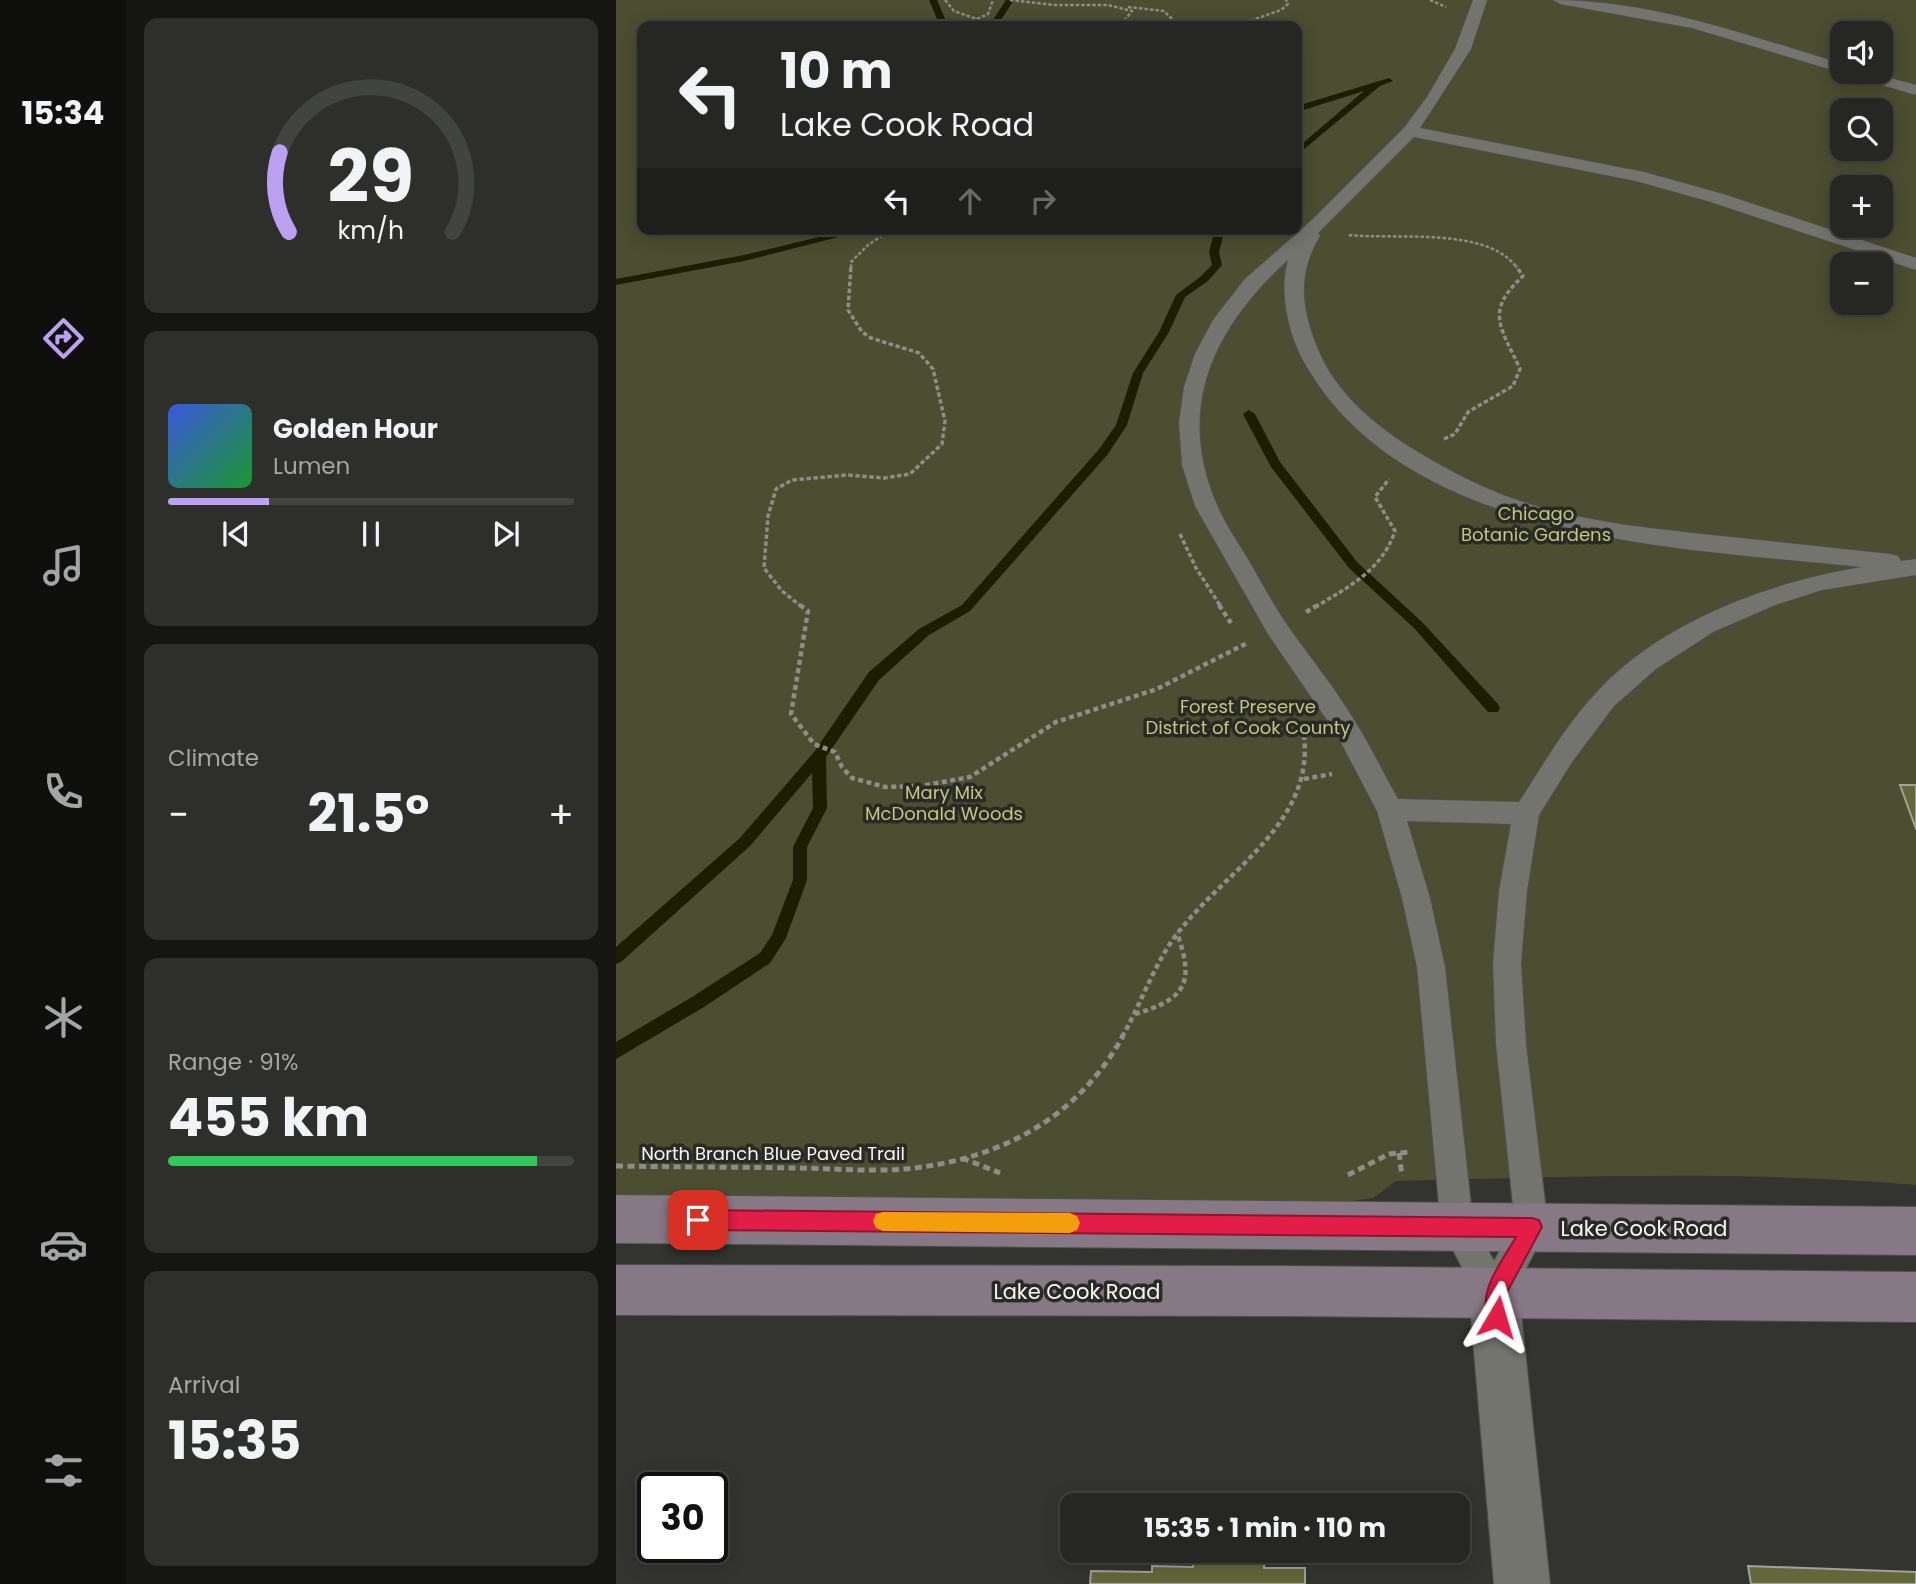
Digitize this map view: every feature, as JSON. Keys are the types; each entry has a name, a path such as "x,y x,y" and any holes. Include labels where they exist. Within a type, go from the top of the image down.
{"main road":[{"name":"Lake Cook Road","path":"616,1219 1916,1231"},
{"name":"Lake Cook Road","path":"616,1290 1285,1291 1916,1297"}],"street":[{"path":"1494,1294 1522,1584"}],"lane":[{"path":"1480,0 1463,50 1434,99 1410,131 1317,225 1251,284 1220,324 1205,354 1194,387 1189,422 1193,465 1206,506 1276,628 1345,726 1390,810 1416,898 1431,967 1457,1227 1494,1294"},
{"path":"1560,0 1693,24 1830,65"},
{"path":"1893,84 1916,90"},
{"path":"1410,131 1638,176 1717,198 1916,264"},
{"path":"1317,225 1297,261 1295,294 1302,335 1315,366 1337,397 1370,432 1455,484 1500,503 1571,524 1637,536 1916,566"},
{"path":"1494,1294 1532,1227 1511,1044 1507,963 1513,891 1526,813 1563,755 1605,699 1647,662 1705,626 1767,599 1822,582 1916,566"},
{"path":"1390,810 1526,813"}],"path":[{"path":"945,0 948,6 965,17 977,19"},
{"path":"975,21 989,14 993,0"},
{"path":"1010,0 1157,8 1173,16 1176,21"},
{"path":"1249,21 1281,10 1288,4 1286,0"},
{"path":"1124,21 1132,11 1127,7"},
{"path":"1344,234 1468,241 1499,250 1518,263 1523,275 1500,301 1502,332 1520,369 1513,386 1468,412 1455,434 1437,442"},
{"path":"882,235 868,244 852,262 848,310 862,332 871,338 919,353 933,369 945,421 942,444 910,474 884,478 847,475 792,480 776,489 768,516 764,568 782,591 808,611 791,714 814,744 835,752 842,767 852,778 886,788 921,786 970,777 1056,722 1157,690 1245,643 1252,652"},
{"path":"1298,617 1376,566 1392,547 1395,531 1375,496 1391,478"},
{"name":"North Branch Blue Paved Trail","path":"616,1166 903,1169 944,1164 994,1147 1062,1112 1094,1083 1117,1048 1177,933 1249,861 1294,800 1306,776 1306,755 1299,720"},
{"path":"1134,1014 1168,1004 1179,994 1186,981 1189,970 1187,958 1177,933"},
{"path":"1342,1175 1352,1174 1371,1163 1399,1153 1418,1151"},
{"path":"1399,1153 1402,1176"},
{"path":"961,1158 1002,1174"}],"green space":[{"name":"Forest Preserve District of Cook County","path":"616,0 1916,0 1916,1185 1722,1176 1396,1181 1373,1198 1339,1203 616,1197"}],"building":[{"path":"1900,785 1916,785 1916,829"},
{"path":"1193,1563 1264,1563 1264,1568 1305,1568 1305,1584 1090,1584 1091,1571 1152,1572 1152,1566 1193,1567"},
{"path":"1748,1566 1916,1572 1916,1584 1751,1584"}],"waterway":[{"path":"933,0 942,21"},
{"path":"996,21 1010,0"},
{"path":"1302,107 1389,81"},
{"path":"1302,148 1377,85"},
{"path":"616,282 744,258 840,235"},
{"path":"819,756 874,676 924,632 966,608 1104,451 1121,425 1138,373 1164,332 1181,295 1204,279 1217,265 1214,252 1218,235"},
{"path":"1249,414 1275,464 1353,565 1418,625 1493,708"},
{"path":"616,957 745,842 819,756"},
{"path":"616,1051 765,958 778,938 800,880 800,847 820,808 819,756"}],"slow traffic":[{"path":"883,1221 1070,1223"}],"route":[{"path":"698,1220 1532,1227 1494,1294 1497,1317"}],"park label":[{"name":"Chicago Botanic Gardens","path":"1536,523"},
{"name":"Mary Mix McDonald Woods","path":"944,802"}]}
